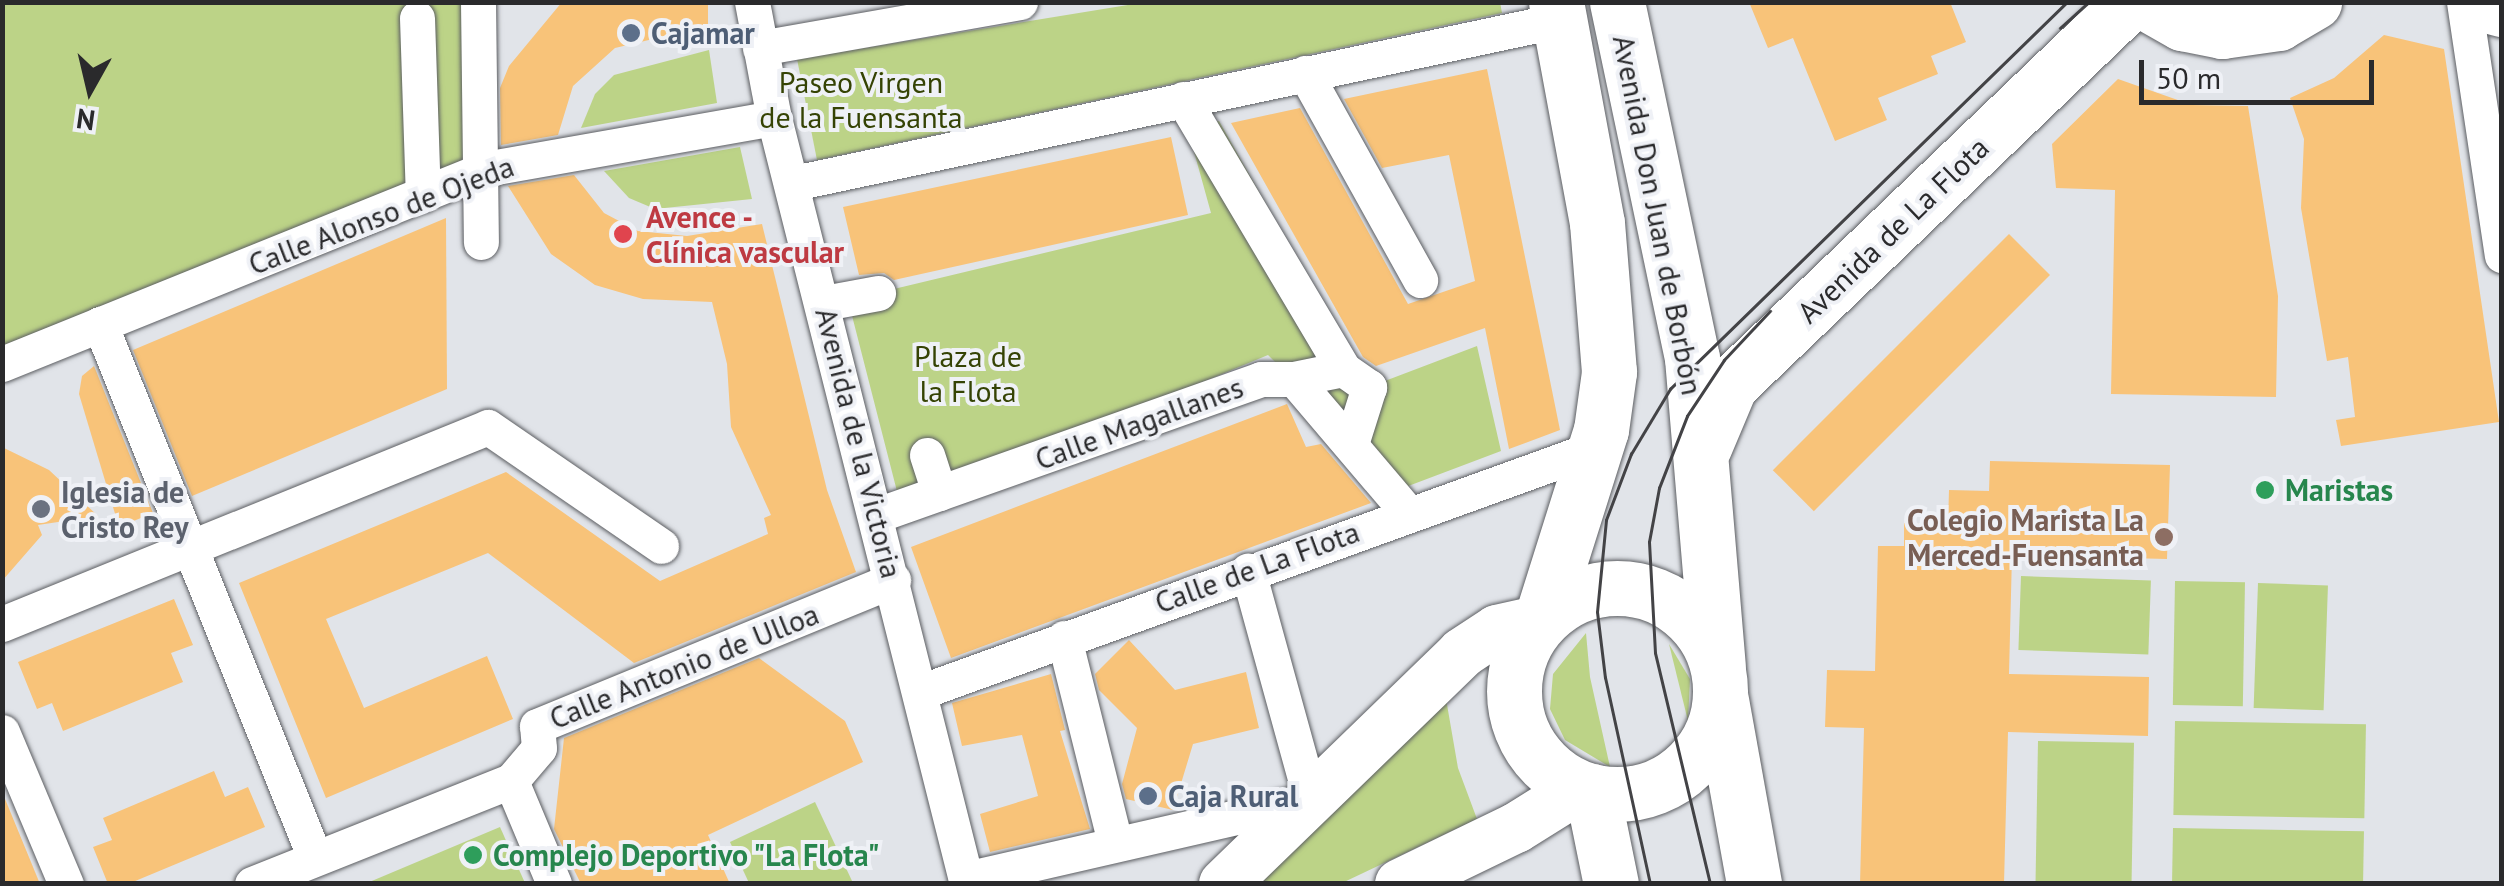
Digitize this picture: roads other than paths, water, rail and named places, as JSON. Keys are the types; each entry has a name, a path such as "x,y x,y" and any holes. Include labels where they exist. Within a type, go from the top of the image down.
{"main road":[{"name":"Avenida Don Juan de Borbón","path":"1617,2 1689,344 1698,482 1719,682 1754,884"},
{"name":"Avenida de La Flota","path":"1698,482 1709,426 1730,385 2130,2"},
{"path":"2145,2 2182,23 2222,31 2261,28 2313,4"},
{"path":"2476,2 2502,9"},
{"name":"Avenida Don Juan de Borbón","path":"1541,620 1608,401 1608,318 1588,164 1558,11"},
{"path":"1236,872 1477,642 1541,620 1597,590 1648,592 1699,628 1719,682 1702,751 1682,772 1630,794 1586,790 1539,760 1514,710 1519,655 1541,620"},
{"path":"1400,884 1586,790"},
{"path":"1586,790 1611,884"}],"street":[{"path":"478,2 485,169 481,242"},
{"name":"Avenida de la Victoria","path":"752,2 774,118 794,183 967,881"},
{"path":"760,48 1020,2"},
{"path":"2464,2 2502,256"},
{"path":"794,183 1305,73 1558,11"},
{"path":"418,18 423,194"},
{"path":"1305,73 1420,280"},
{"path":"1183,99 1343,369 1369,387 1352,444"},
{"name":"Calle Alonso de Ojeda","path":"2,364 485,169 774,118"},
{"path":"824,303 878,293"},
{"path":"100,324 315,858"},
{"name":"Calle Magallanes","path":"877,515 1260,379 1294,379 1343,369"},
{"path":"1294,379 1407,512"},
{"path":"2,624 488,427 661,546"},
{"name":"Calle de La Flota","path":"920,692 1407,512 1595,448"},
{"path":"928,455 939,493"},
{"path":"967,881 1115,842 1310,800 1248,570"},
{"name":"Calle Antonio de Ulloa","path":"511,782 538,748 537,726 893,580"},
{"path":"1064,638 1115,842"},
{"path":"2,732 66,884"},
{"path":"252,884 511,782 554,884"},
{"path":"1201,884 1236,872"}],"tram line":[{"path":"1650,884 1605,678 1597,612 1606,520 1631,454 1670,389 2067,2"},
{"path":"2060,28 2089,2"},
{"path":"1710,884 1655,653 1649,542 1659,488 1687,416 1724,360 1770,311"}],"place":[{"name":"Cajamar","path":"631,33"},
{"name":"Avence - Clínica vascular","path":"623,234"},
{"name":"Maristas","path":"2265,490"},
{"name":"Iglesia de Cristo Rey","path":"41,509"},
{"name":"Colegio Marista La Merced-Fuensanta","path":"2164,537"},
{"name":"Caja Rural","path":"1148,796"},
{"name":"Complejo Deportivo \"La Flota\"","path":"473,855"}],"park label":[{"name":"Paseo Virgen de la Fuensanta","path":"861,99"},
{"name":"Plaza de la Flota","path":"968,373"}]}
